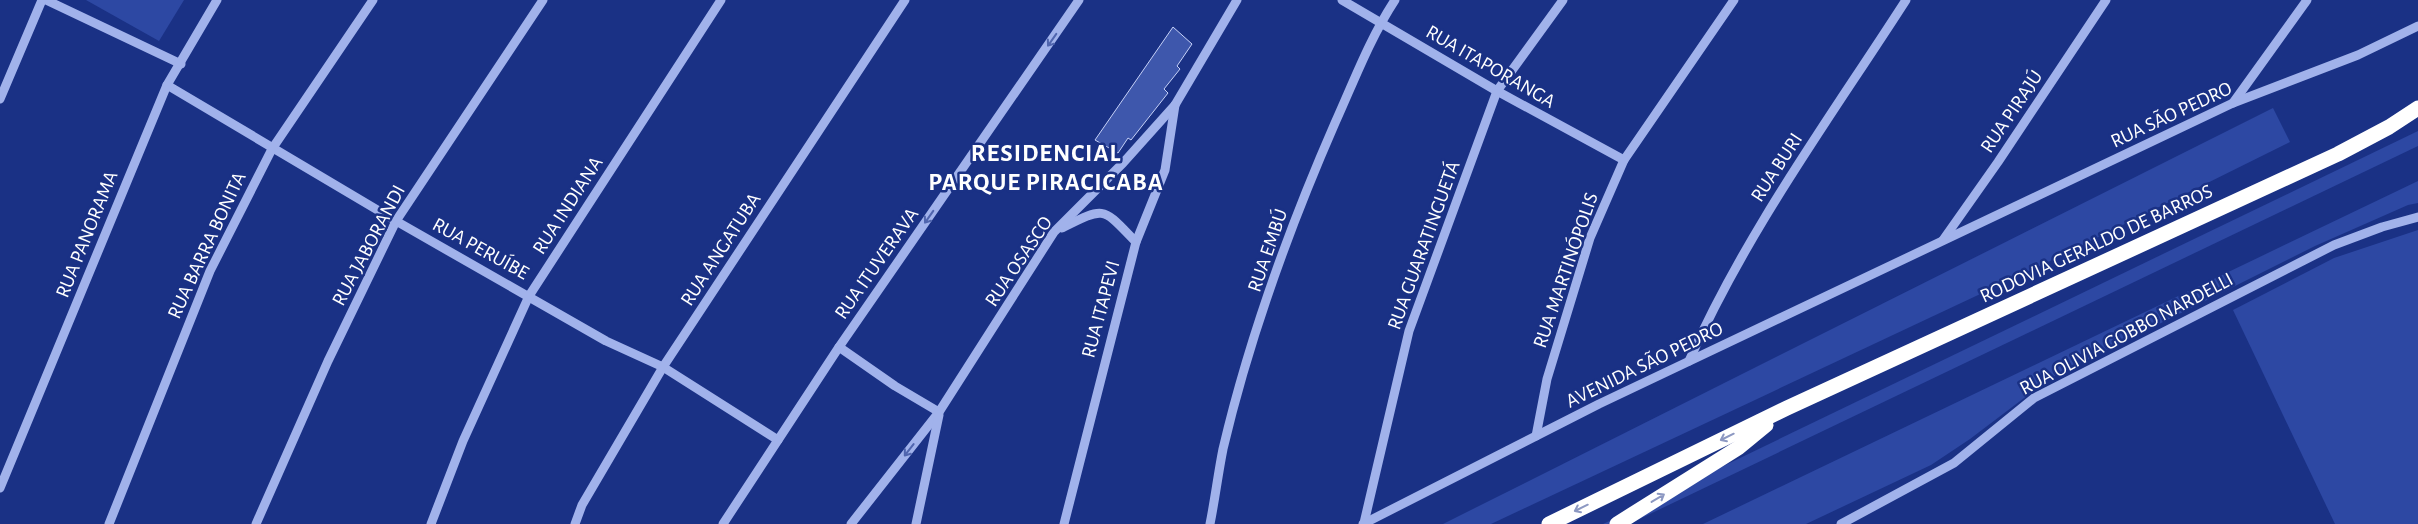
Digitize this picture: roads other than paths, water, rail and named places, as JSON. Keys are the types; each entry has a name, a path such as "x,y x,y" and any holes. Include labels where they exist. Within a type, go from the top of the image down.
{"highway":[{"name":"RODOVIA GERALDO DE BARROS","path":"1549,524 1786,408 2338,154 2389,127 2418,108"},
{"name":"RODOVIA GERALDO DE BARROS","path":"1617,524 1738,448 1786,408"}],"street":[{"path":"0,99 44,0 181,64"},
{"name":"RUA PANORAMA","path":"0,488 167,86 217,0"},
{"name":"RUA BARRA BONITA","path":"109,524 210,271 272,149 372,0"},
{"name":"RUA JABORANDI","path":"256,524 328,361 396,221 542,0"},
{"name":"RUA INDIANA","path":"431,524 464,441 529,296 721,0"},
{"name":"RUA ANGATUBA","path":"575,524 582,505 663,367 905,0"},
{"name":"RUA ITUVERAVA","path":"724,524 838,347 1079,0"},
{"name":"RUA OSASCO","path":"851,524 939,412 1054,232 1124,163 1175,105 1238,0"},
{"name":"RUA ITAPORANGA","path":"1342,0 1497,91 1624,160"},
{"name":"RUA EMBÚ","path":"1210,524 1223,451 1241,380 1278,268 1316,167 1380,23 1395,0"},
{"name":"RUA GUARATINGUETÁ","path":"1363,524 1409,332 1497,91 1563,0"},
{"name":"RUA MARTINÓPOLIS","path":"1536,436 1547,379 1590,238 1624,160 1734,0"},
{"name":"RUA BURI","path":"1689,361 1707,320 1750,239 1906,0"},
{"name":"RUA PIRAJÚ","path":"1943,240 1998,162 2106,0"},
{"path":"2232,104 2307,0"},
{"name":"RUA SÃO PEDRO","path":"1943,240 2232,104 2358,55 2418,26"},
{"name":"RUA PERUÍBE","path":"167,86 272,149 606,341 663,367 778,440"},
{"name":"RUA ITAPEVI","path":"1064,524 1136,242 1165,170 1175,105"},
{"path":"1054,232 1093,212 1110,215 1136,242"},
{"name":"RUA OLIVIA GOBBO NARDELLI","path":"1840,524 1954,463 2034,398 2334,245 2382,227 2418,217"},
{"name":"AVENIDA SÃO PEDRO","path":"1363,524 1689,361 1943,240"},
{"path":"838,347 895,386 939,412 916,524"}],"district":[{"name":"RESIDENCIAL PARQUE PIRACICABA","path":"1046,166"}]}
